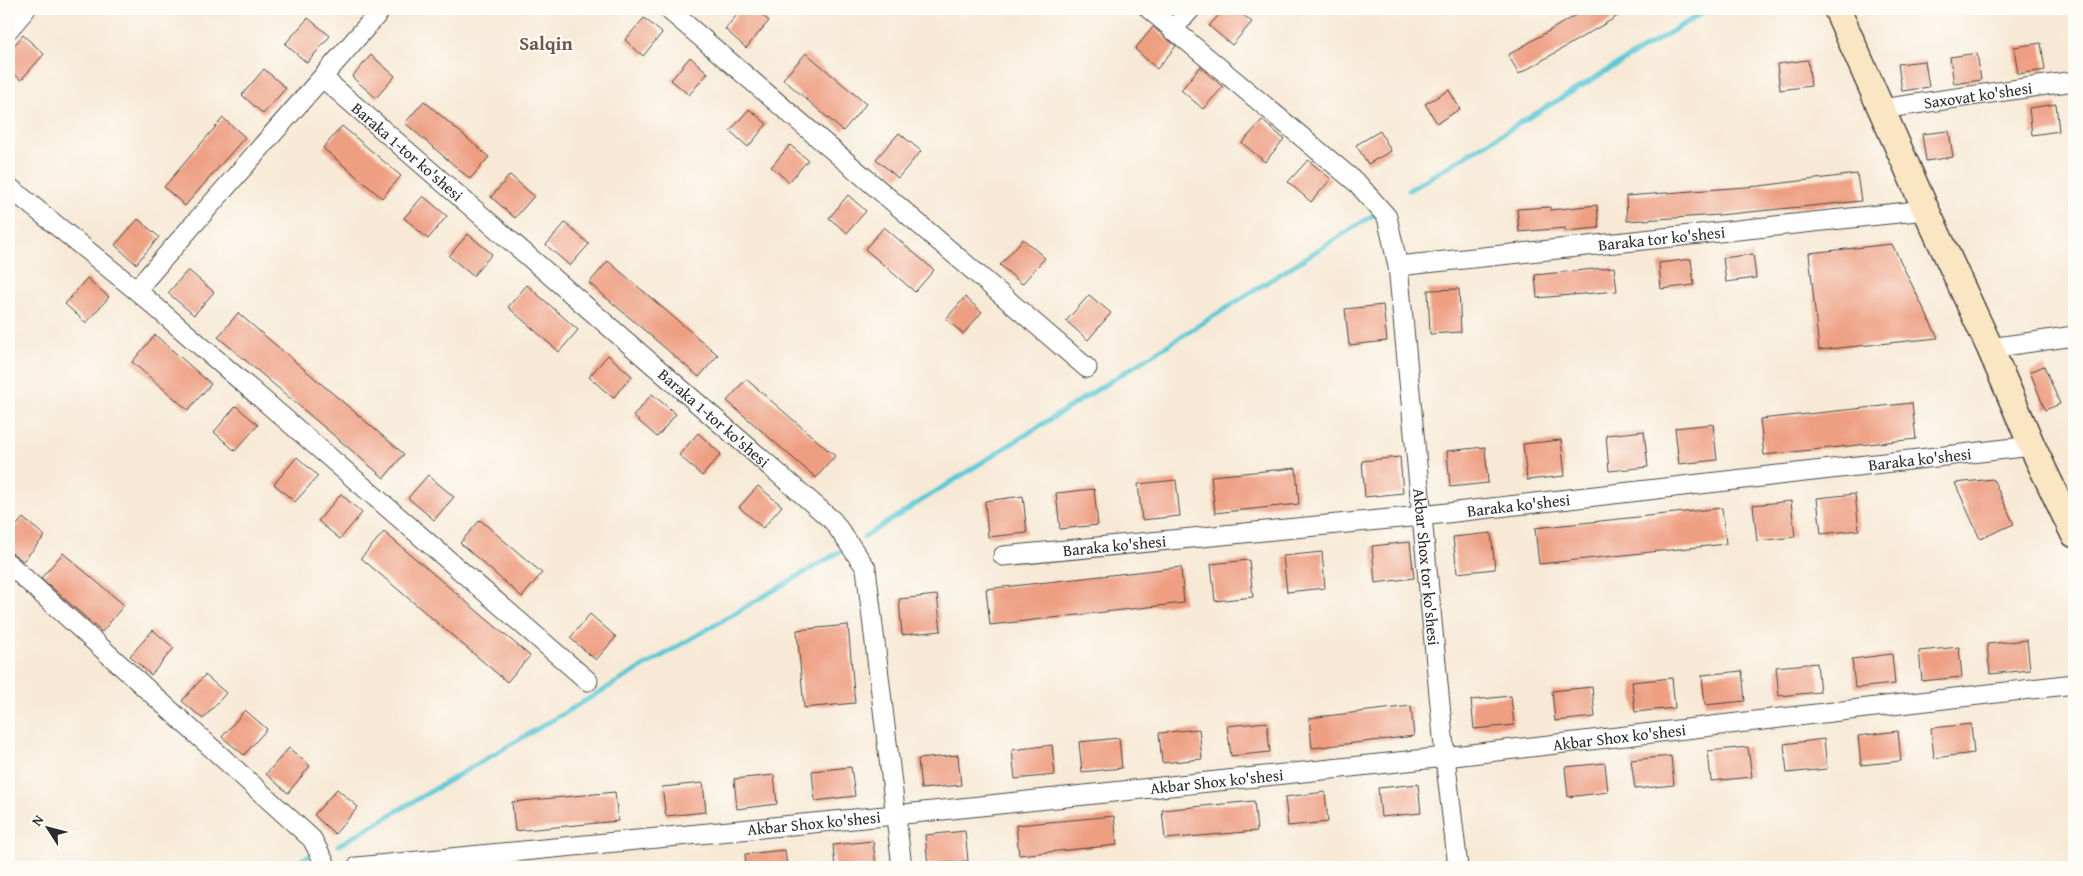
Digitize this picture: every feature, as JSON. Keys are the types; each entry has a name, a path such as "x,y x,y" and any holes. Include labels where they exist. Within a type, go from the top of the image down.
{"street":[{"path":"9,29 26,9"},
{"path":"136,290 382,9"},
{"path":"668,9 1087,368"},
{"name":"Akbar Shox tor ko'shesi","path":"1149,9 1358,184 1387,217 1398,266 1444,757 1458,867"},
{"path":"1172,30 1191,9"},
{"path":"1836,9 1990,348 2032,446 2074,534"},
{"name":"Baraka 1-tor ko'shesi","path":"323,78 832,521 866,568 902,867"},
{"name":"Saxovat ko'shesi","path":"1881,110 2074,81"},
{"path":"9,187 136,290 588,681"},
{"name":"Baraka tor ko'shesi","path":"1398,266 1926,210"},
{"path":"1990,348 2074,336"},
{"name":"Baraka ko'shesi","path":"1002,556 1422,516 2032,446"},
{"path":"9,564 312,839 327,867"},
{"name":"Akbar Shox ko'shesi","path":"357,867 1444,757 2074,684"}],"building":[{"path":"742,9 754,9 769,21 746,48 725,29"},
{"path":"1224,9 1236,9 1252,22 1232,45 1209,26"},
{"path":"1586,9 1630,9 1519,74 1508,55"},
{"path":"308,18 330,36 307,63 285,44"},
{"path":"644,18 662,33 643,56 625,40"},
{"path":"1153,27 1176,46 1157,69 1135,49"},
{"path":"23,35 44,54 21,80 9,70 9,51"},
{"path":"2041,43 2045,70 2018,74 2014,47"},
{"path":"806,53 866,104 843,131 783,79"},
{"path":"1977,53 1981,80 1954,84 1950,57"},
{"path":"371,55 395,76 376,98 352,77"},
{"path":"690,57 708,73 689,95 671,80"},
{"path":"1808,60 1811,86 1780,90 1777,64"},
{"path":"1925,61 1929,87 1902,91 1898,64"},
{"path":"1200,67 1223,87 1203,109 1181,90"},
{"path":"264,69 286,88 263,114 242,95"},
{"path":"1449,90 1460,109 1437,123 1425,104"},
{"path":"424,101 489,157 470,179 405,123"},
{"path":"2056,104 2059,131 2032,135 2029,108"},
{"path":"749,109 767,124 748,147 730,131"},
{"path":"223,118 245,137 185,206 164,187"},
{"path":"1262,120 1284,139 1265,162 1242,143"},
{"path":"342,126 401,176 382,198 323,148"},
{"path":"1380,131 1391,151 1368,164 1356,145"},
{"path":"1949,131 1953,157 1926,161 1922,134"},
{"path":"899,133 921,151 898,178 876,159"},
{"path":"790,145 808,160 789,182 771,167"},
{"path":"1308,160 1331,179 1311,202 1288,182"},
{"path":"1857,174 1861,201 1719,215 1627,221 1626,196 1759,186"},
{"path":"510,175 534,196 515,218 491,197"},
{"path":"848,195 866,211 847,233 829,218"},
{"path":"423,196 447,216 428,239 404,218"},
{"path":"1597,205 1599,228 1565,231 1565,228 1519,232 1517,209 1550,207 1550,210"},
{"path":"138,219 159,237 136,264 115,245"},
{"path":"565,223 589,244 570,266 546,245"},
{"path":"884,227 934,270 915,292 865,249"},
{"path":"468,234 492,254 473,276 449,256"},
{"path":"1023,239 1045,258 1022,284 1000,265"},
{"path":"1892,244 1938,338 1819,350 1809,253"},
{"path":"1753,254 1756,278 1726,282 1723,258"},
{"path":"1691,259 1694,285 1661,289 1659,263"},
{"path":"608,261 718,355 699,377 589,283"},
{"path":"1614,267 1617,291 1537,298 1535,275"},
{"path":"188,270 214,292 194,315 168,293"},
{"path":"87,278 109,297 86,323 65,304"},
{"path":"527,285 578,330 559,352 508,307"},
{"path":"1459,289 1461,332 1430,334 1428,290"},
{"path":"1089,295 1111,313 1088,340 1066,321"},
{"path":"965,297 982,312 963,334 946,319"},
{"path":"1383,305 1387,341 1349,345 1345,309"},
{"path":"238,313 404,454 384,478 218,337"},
{"path":"155,335 211,384 188,410 132,362"},
{"path":"608,355 632,376 613,398 589,377"},
{"path":"2044,366 2060,404 2045,410 2030,372"},
{"path":"746,379 835,456 816,478 727,401"},
{"path":"652,394 676,414 657,437 633,416"},
{"path":"1912,403 1916,439 1764,455 1760,419"},
{"path":"236,406 258,425 235,451 214,432"},
{"path":"1713,424 1717,460 1679,464 1675,428"},
{"path":"1644,431 1648,467 1609,471 1606,435"},
{"path":"698,433 721,454 702,476 679,455"},
{"path":"1561,440 1565,476 1527,480 1523,444"},
{"path":"1485,447 1488,483 1450,487 1447,451"},
{"path":"297,457 318,476 295,502 274,484"},
{"path":"1400,457 1403,493 1365,497 1362,461"},
{"path":"1296,468 1299,504 1215,513 1211,476"},
{"path":"428,475 454,497 434,520 408,498"},
{"path":"1993,479 2014,524 1980,539 1955,483"},
{"path":"1176,480 1180,516 1142,520 1138,484"},
{"path":"758,486 782,506 763,528 739,507"},
{"path":"1094,489 1098,525 1060,529 1056,493"},
{"path":"341,494 362,513 340,539 318,521"},
{"path":"1855,494 1859,530 1821,534 1817,498"},
{"path":"1023,496 1027,533 988,537 985,501"},
{"path":"1791,501 1795,537 1757,541 1753,505"},
{"path":"1722,508 1726,544 1539,564 1535,528"},
{"path":"23,518 45,536 23,561 9,551 9,534"},
{"path":"480,520 542,573 522,597 460,543"},
{"path":"384,532 530,656 507,682 361,558"},
{"path":"1491,533 1495,569 1457,573 1453,537"},
{"path":"1410,542 1414,578 1375,583 1372,546"},
{"path":"1322,552 1325,588 1287,592 1283,556"},
{"path":"63,553 124,605 102,632 41,578"},
{"path":"1249,560 1253,597 1215,601 1211,564"},
{"path":"1181,567 1184,603 990,625 986,589"},
{"path":"937,595 941,631 902,635 899,599"},
{"path":"590,614 616,637 596,660 570,638"},
{"path":"848,625 855,703 804,708 797,630"},
{"path":"153,630 174,648 151,675 130,656"},
{"path":"2027,640 2030,670 1990,674 1987,644"},
{"path":"1959,647 1962,677 1922,681 1919,651"},
{"path":"1892,654 1895,684 1855,688 1852,659"},
{"path":"1817,663 1820,692 1779,696 1776,667"},
{"path":"1742,671 1745,701 1705,705 1702,675"},
{"path":"205,675 226,693 203,719 182,701"},
{"path":"1672,678 1675,708 1635,712 1632,682"},
{"path":"1592,687 1595,717 1555,721 1552,691"},
{"path":"1511,696 1514,725 1474,729 1471,700"},
{"path":"1411,706 1414,736 1312,748 1309,718"},
{"path":"245,710 267,729 244,755 222,737"},
{"path":"1267,722 1270,752 1231,756 1227,726"},
{"path":"1971,724 1974,753 1934,758 1931,728"},
{"path":"1199,729 1202,759 1162,763 1159,733"},
{"path":"1898,731 1901,761 1861,765 1858,736"},
{"path":"1119,738 1122,768 1082,772 1079,742"},
{"path":"1824,739 1827,769 1787,773 1784,744"},
{"path":"1052,745 1055,775 1015,779 1012,750"},
{"path":"1748,747 1752,777 1711,781 1708,751"},
{"path":"289,748 310,766 288,793 266,774"},
{"path":"958,755 961,785 921,789 918,759"},
{"path":"1671,756 1674,785 1635,789 1631,760"},
{"path":"1605,763 1608,792 1568,797 1565,767"},
{"path":"851,767 855,796 815,801 812,771"},
{"path":"774,775 777,804 737,809 734,779"},
{"path":"703,783 706,812 666,816 662,787"},
{"path":"1418,784 1421,813 1381,817 1378,788"},
{"path":"337,789 358,807 335,834 314,815"},
{"path":"615,792 618,821 515,831 512,802"},
{"path":"1325,792 1328,822 1288,826 1285,797"},
{"path":"1254,801 1257,831 1165,839 1162,810"},
{"path":"1114,816 1117,845 1019,855 1016,825"},
{"path":"965,831 968,861 928,865 925,835"},
{"path":"873,841 876,867 835,867 833,845"},
{"path":"785,850 787,867 746,867 745,854"}],"waterway":[{"path":"1409,190 1709,9"},
{"path":"864,537 1378,212"},
{"path":"339,845 841,551"},
{"path":"289,867 309,856"}],"district":[{"name":"Salqin","path":"546,43"}]}
